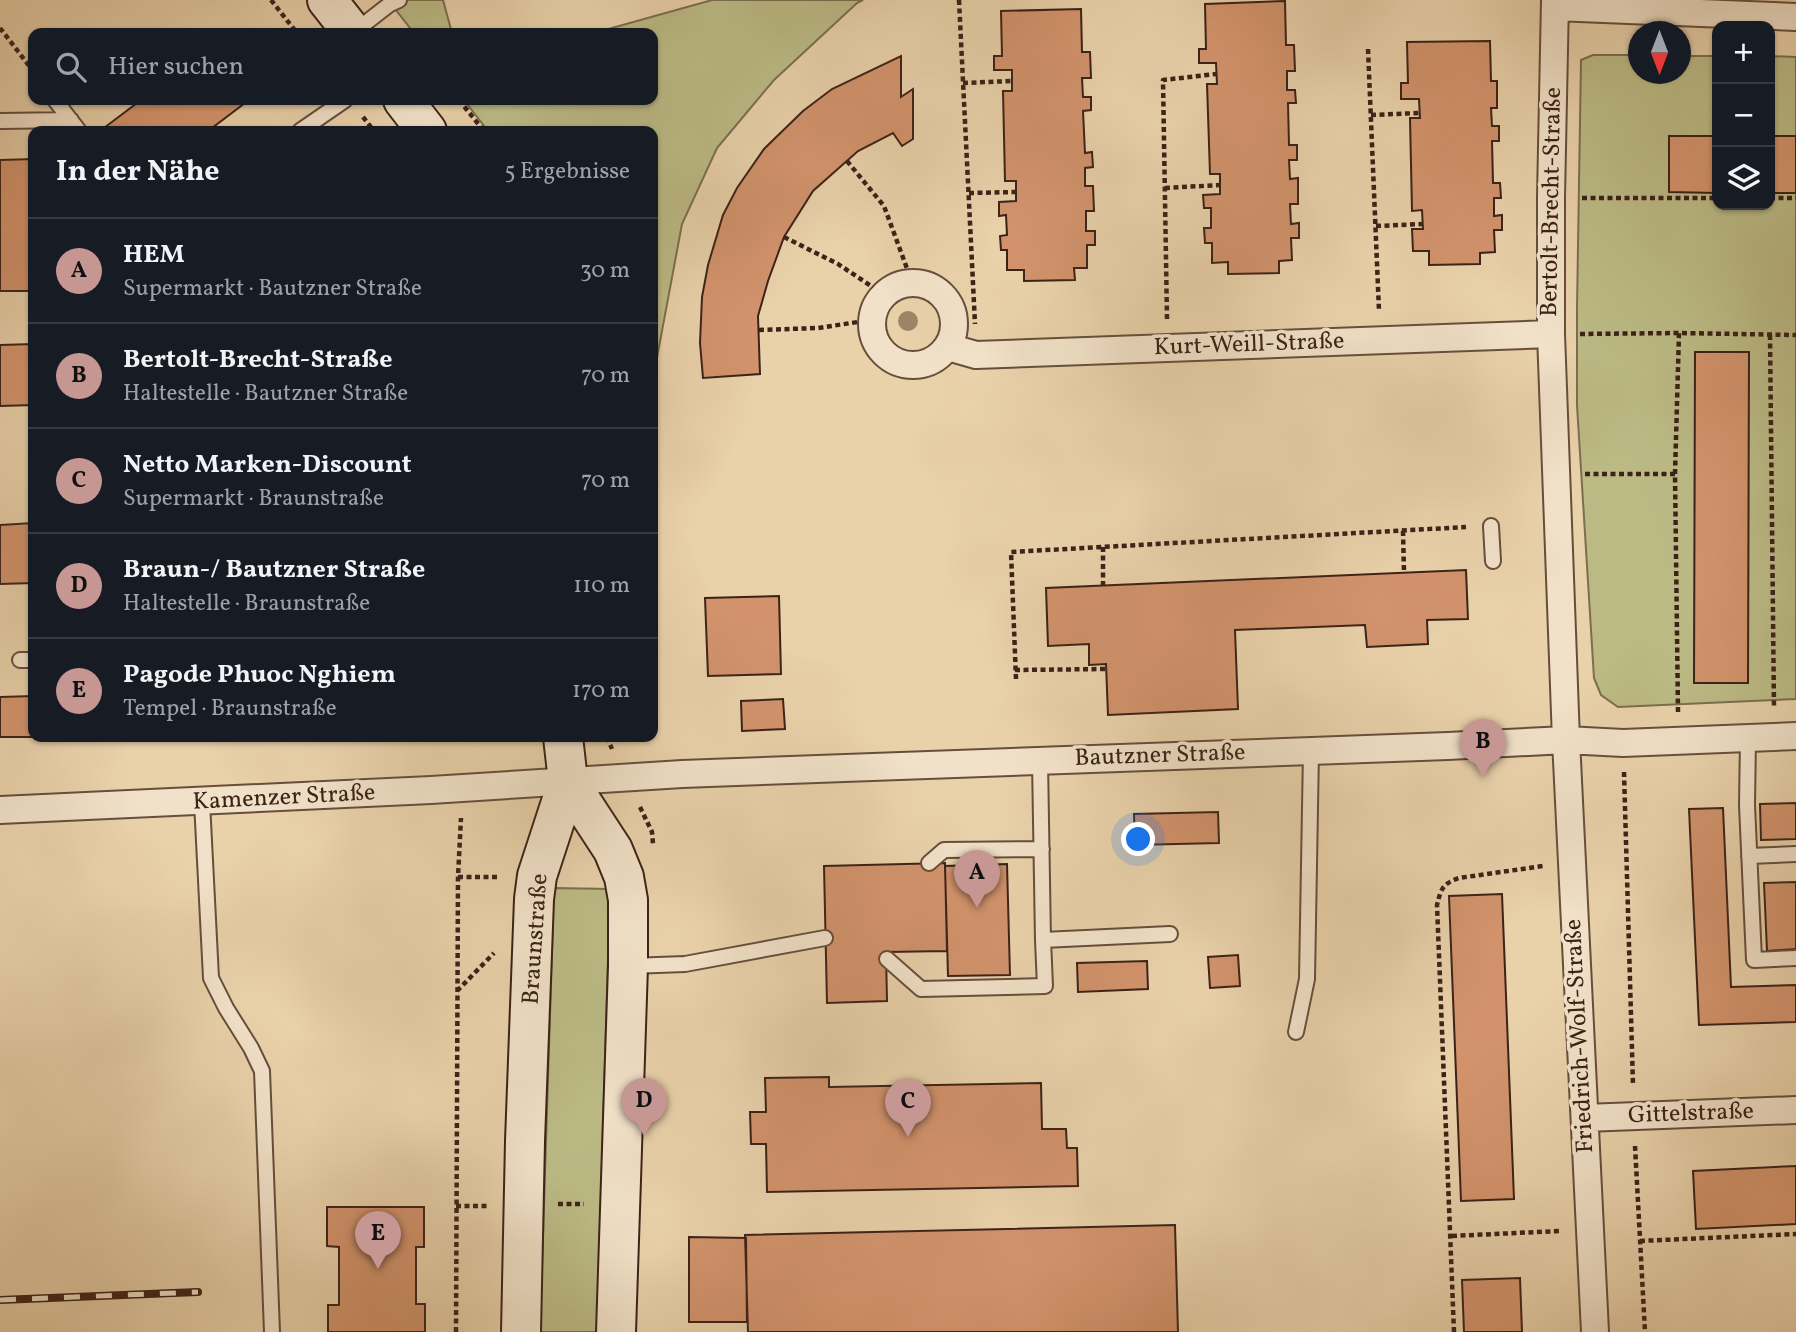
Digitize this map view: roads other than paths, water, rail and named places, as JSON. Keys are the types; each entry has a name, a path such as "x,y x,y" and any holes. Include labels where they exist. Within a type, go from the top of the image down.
{"main road":[{"path":"327,0 349,28"},
{"path":"407,105 423,126"},
{"path":"564,742 568,781 613,850 624,877 628,900 616,1332"},
{"name":"Braunstraße","path":"521,1332 534,899 537,876 568,781"}],"street":[{"path":"1555,4 1796,18"},
{"name":"Bertolt-Brecht-Straße","path":"1555,4 1551,334 1566,740"},
{"path":"912,282 936,289 946,298 952,310 953,335 948,347 938,357 912,366 887,356 872,334 871,320 883,294 891,288 912,282"},
{"name":"Kurt-Weill-Straße","path":"948,347 976,355 1551,334"},
{"name":"Bautzner Straße","path":"568,781 682,774 1566,740 1623,743 1785,737"},
{"name":"Friedrich-Wolf-Straße","path":"1566,740 1595,1332"},
{"name":"Kamenzer Straße","path":"0,810 202,802 568,781"},
{"name":"Gittelstraße","path":"1585,1118 1796,1110"}],"lane":[{"path":"359,28 399,0"},
{"path":"59,105 75,126"},
{"path":"307,126 338,105"},
{"path":"0,121 75,126"},
{"path":"1492,526 1493,561"},
{"path":"1748,738 1747,805 1754,960 1796,958"},
{"path":"1296,1032 1307,979 1311,751"},
{"path":"887,959 921,989 1045,986 1040,761"},
{"path":"202,802 211,978 262,1072 272,1332"},
{"path":"929,863 944,850 1042,849"},
{"path":"1749,856 1796,854"},
{"path":"1043,940 1170,934"},
{"path":"628,967 685,964 825,938"}],"railway":[{"path":"0,1300 198,1292"}],"place":[{"name":"Bertolt-Brecht-Straße","path":"1483,777"},
{"name":"HEM","path":"977,908"},
{"name":"Braun-/ Bautzner Straße","path":"644,1136"},
{"name":"Netto Marken-Discount","path":"908,1137"},
{"name":"Pagode Phuoc Nghiem","path":"378,1269"}]}
